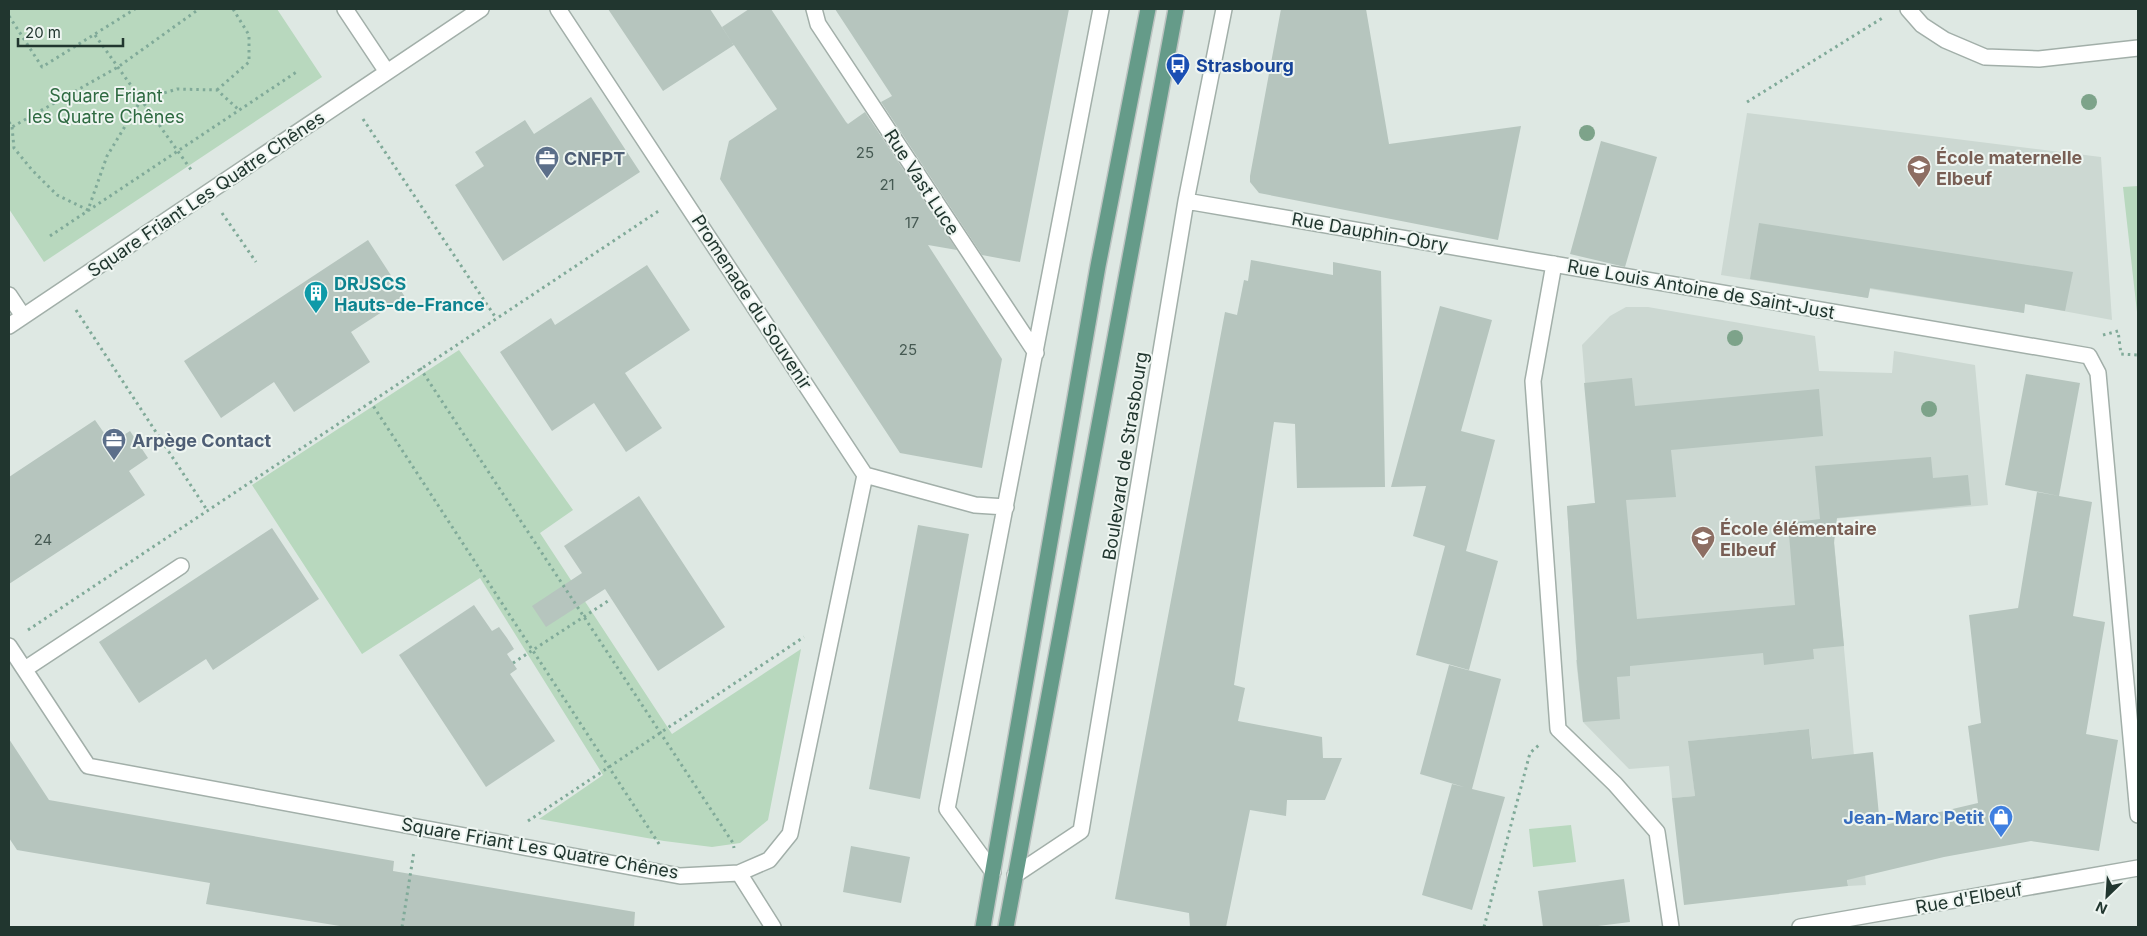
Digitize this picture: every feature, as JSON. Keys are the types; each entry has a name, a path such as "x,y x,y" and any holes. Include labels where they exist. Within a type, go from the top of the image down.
{"main road":[{"path":"983,927 1097,275 1148,9"},
{"name":"Boulevard de Strasbourg","path":"1006,927 1176,9"}],"street":[{"path":"345,9 388,72"},
{"name":"Square Friant Les Quatre Chênes","path":"9,326 481,9"},
{"name":"Promenade du Souvenir","path":"558,9 865,475"},
{"name":"Rue Vast Luce","path":"814,9 818,24 1036,353"},
{"path":"993,872 947,809 1101,9"},
{"name":"Boulevard de Strasbourg","path":"1015,875 1081,831 1186,201 1224,9"},
{"path":"1908,9 1922,25 1945,40 1985,57 2039,58 2138,48"},
{"name":"Rue Dauphin-Obry","path":"1186,201 1554,264"},
{"name":"Rue Louis Antoine de Saint-Just","path":"1558,729 1533,381 1554,264 2089,356 2098,373 2138,815"},
{"path":"9,295 23,316"},
{"path":"865,475 975,505 1006,507"},
{"name":"Square Friant Les Quatre Chênes","path":"9,646 88,766 680,876 739,873 769,860 790,834 865,475"},
{"path":"25,669 181,566"},
{"path":"1558,729 1615,784 1657,832 1671,927"},
{"name":"Rue d'Elbeuf","path":"1800,927 2138,868"},
{"path":"739,873 773,927"}],"path":[{"path":"9,16 42,67 135,9"},
{"path":"12,127 118,67 200,9"},
{"path":"216,90 249,62 249,35 233,9"},
{"path":"1747,102 1889,14"},
{"path":"95,35 256,262"},
{"path":"50,236 298,71"},
{"path":"88,210 107,156 141,100 177,89 216,90 239,110"},
{"path":"349,98 496,318"},
{"path":"9,122 12,127 14,148 32,170 57,195 88,210"},
{"path":"25,632 370,401 682,196"},
{"path":"63,290 207,510"},
{"path":"420,368 733,843 739,873"},
{"path":"370,401 680,876"},
{"path":"513,663 611,599"},
{"path":"498,841 834,618"},
{"path":"1484,927 1530,753 1558,729"},
{"path":"402,927 418,826"}],"shaded area":[{"name":"École maternelle Elbeuf","path":"1747,113 2101,157 2112,320 2025,304 2024,313 1870,289 1868,298 1721,275"},
{"name":"École élémentaire Elbeuf","path":"1626,307 1648,307 1815,336 1819,371 1892,373 1894,351 1975,365 1988,505 1832,519 1866,885 1848,886 1836,779 1815,781 1809,729 1689,741 1695,796 1672,798 1669,766 1629,769 1583,722 1576,660 1584,659 1583,649 1576,649 1567,506 1595,503 1582,345 1610,316"}],"green space":[{"name":"Square Friant les Quatre Chênes","path":"9,9 277,9 322,77 44,262 9,209"},
{"path":"2138,186 2138,321 2123,187"},
{"path":"459,350 573,510 540,533 672,734 801,649 768,820 740,843 712,847 664,841 539,819 603,775 480,578 362,654 252,485"},
{"path":"1571,825 1576,862 1533,867 1529,829"}],"building":[{"path":"608,9 710,9 733,44 722,27 749,9 771,9 846,122 848,124 865,112 957,250 928,245 1002,359 982,468 900,453 720,179 729,141 777,109 734,45 663,91"},
{"path":"835,9 1069,9 1020,262 982,255 881,102 892,96"},
{"path":"1281,9 1366,9 1389,144 1521,126 1498,240 1259,193 1250,182 1250,176"},
{"name":"CNFPT","path":"591,97 640,172 503,261 455,185 484,166 475,152 525,120 534,134"},
{"path":"1601,141 1657,157 1625,267 1570,254"},
{"path":"1759,223 2073,272 2065,311 2025,304 2024,313 1870,288 1868,298 1750,279"},
{"name":"DRJSCS Hauts-de-France","path":"368,240 405,297 351,332 370,362 294,412 274,382 221,418 184,361"},
{"path":"1251,260 1333,275 1333,262 1381,271 1385,487 1297,488 1295,424 1274,422 1234,685 1245,688 1238,721 1322,737 1323,758 1342,758 1325,800 1287,800 1286,816 1250,810 1226,927 1190,927 1189,913 1115,899 1225,312 1237,315 1244,280 1248,281"},
{"path":"647,265 690,330 625,373 662,428 626,452 594,403 552,431 500,352 551,318 555,325"},
{"path":"1440,306 1492,320 1461,431 1495,440 1466,551 1498,561 1469,670 1416,655 1445,546 1413,536 1426,486 1391,487"},
{"path":"2026,374 2080,383 2059,496 2005,485"},
{"path":"1632,378 1635,406 1819,389 1823,436 1671,450 1676,497 1626,500 1637,619 1795,605 1788,523 1820,519 1815,466 1931,457 1933,478 1968,475 1971,505 1837,518 1834,543 1844,646 1813,649 1814,659 1764,665 1763,653 1630,666 1630,676 1617,677 1620,719 1583,722 1577,663 1567,506 1595,503 1584,383"},
{"path":"95,420 111,443 130,431 148,458 129,471 145,495 9,584 9,477"},
{"path":"2037,492 2092,502 2073,616 2105,622 2086,734 2118,740 2099,851 2031,841 1944,857 1847,880 1848,886 1684,905 1672,798 1695,796 1688,741 1809,729 1812,759 1873,752 1880,826 1978,803 1968,726 1981,723 1969,615 2018,608"},
{"path":"639,496 725,627 658,671 605,589 546,627 532,606 582,573 564,546"},
{"path":"918,525 969,534 920,799 869,789"},
{"path":"272,528 319,599 213,670 206,659 139,703 99,642"},
{"path":"474,605 492,631 499,627 514,649 507,654 517,669 510,674 555,741 486,787 399,655"},
{"path":"1449,665 1501,679 1472,789 1505,797 1472,910 1422,895 1452,784 1464,787 1420,774"},
{"path":"9,739 49,800 394,861 393,871 635,912 634,927 346,927 206,904 210,883 17,850 9,838"},
{"path":"851,846 910,857 901,903 843,892"},
{"path":"1624,879 1630,922 1590,927 1543,927 1538,891"}],"place":[{"name":"Strasbourg","path":"1178,86"},
{"name":"CNFPT","path":"547,179"},
{"name":"École maternelle Elbeuf","path":"1919,188"},
{"name":"DRJSCS Hauts-de-France","path":"316,314"},
{"name":"Arpège Contact","path":"114,461"},
{"name":"École élémentaire Elbeuf","path":"1703,559"},
{"name":"Jean-Marc Petit","path":"2001,838"}]}
